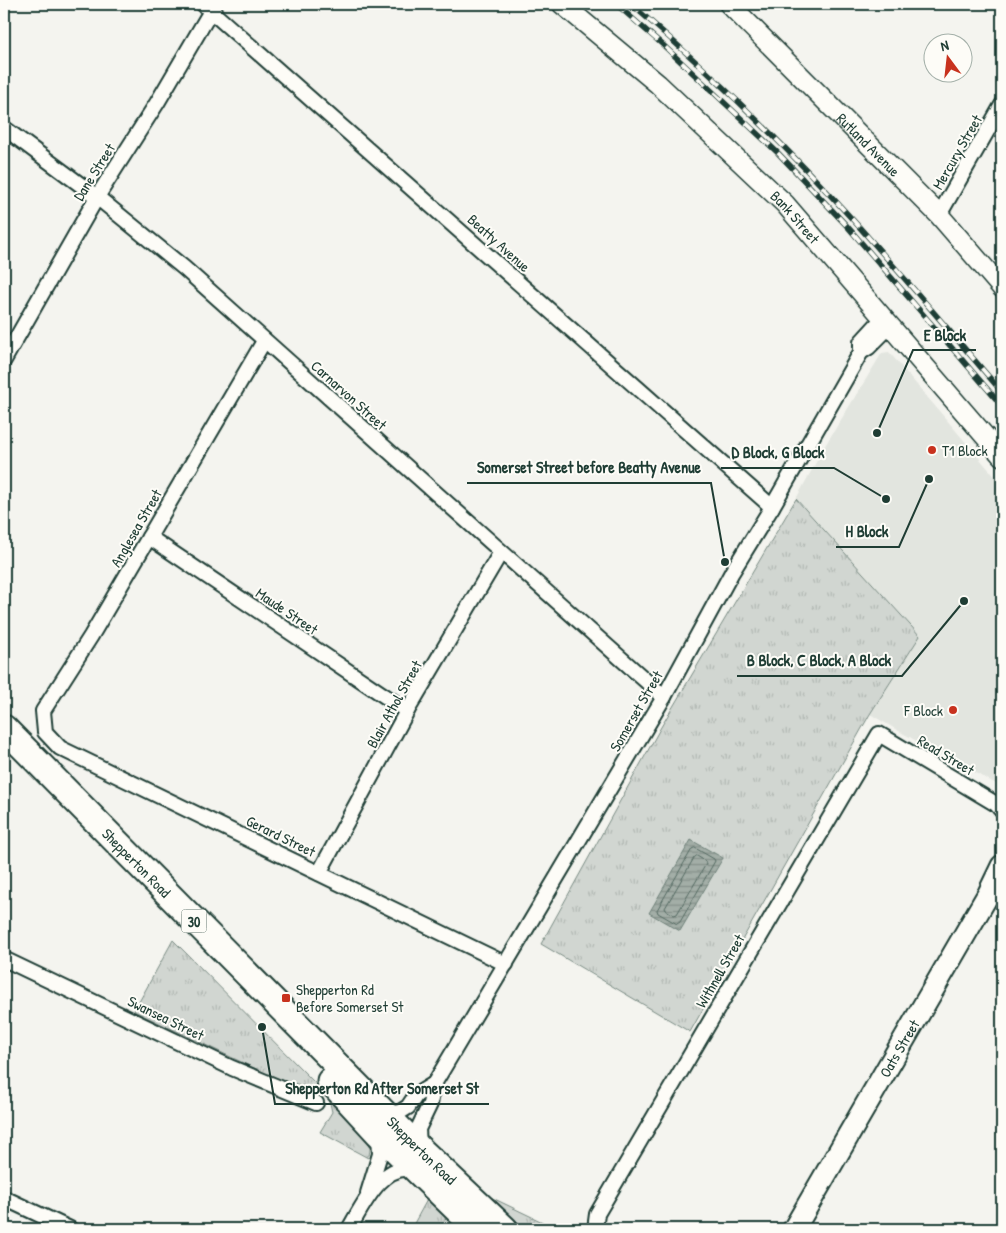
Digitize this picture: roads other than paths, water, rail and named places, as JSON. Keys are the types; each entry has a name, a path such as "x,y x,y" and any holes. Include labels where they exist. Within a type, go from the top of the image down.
{"highway":[{"name":"Shepperton Road","path":"4,728 382,1124"},
{"name":"Shepperton Road","path":"4,746 234,978 418,1159 505,1229"},
{"name":"Shepperton Road","path":"418,1159 477,1229"}],"main road":[{"name":"Oats Street","path":"794,1229 984,901 1002,866"}],"street":[{"name":"Bank Street","path":"562,4 658,84 785,204 1002,456"},
{"name":"Rutland Avenue","path":"729,4 940,215 1002,288"},
{"name":"Dane Street","path":"4,360 97,197 157,104 210,6"},
{"name":"Beatty Avenue","path":"210,6 772,507"},
{"name":"Mercury Street","path":"940,215 1002,105"},
{"name":"Carnarvon Street","path":"4,128 97,197 184,268 664,696"},
{"name":"Somerset Street","path":"418,1159 418,1129 430,1104 434,1084 664,696 732,572 772,507 861,352 862,342 886,322"},
{"name":"Anglesea Street","path":"45,732 44,711 91,636 264,341"},
{"name":"Maude Street","path":"149,537 407,711"},
{"name":"Blair Athol Street","path":"320,873 407,711 501,552"},
{"name":"Gerard Street","path":"45,732 60,748 506,964"},
{"name":"Read Street","path":"879,734 1000,806"},
{"name":"Withnell Street","path":"594,1228 597,1214 879,734"},
{"name":"Swansea Street","path":"4,959 232,1068 316,1103"},
{"name":"Somerset Street","path":"382,1124 393,1114 408,1107 416,1096 434,1084"},
{"path":"349,1229 367,1197 380,1154 382,1124"},
{"path":"367,1197 385,1177 396,1170 406,1168 418,1159"},
{"path":"4,1198 70,1229"}],"water":[{"path":"691,840 723,858 680,931 649,913"}],"railway":[{"path":"616,4 663,45 778,153 847,226 1002,406"},
{"path":"631,4 717,82 827,192 872,241 1002,392"}],"place":[{"name":"E Block","path":"877,433"},
{"name":"T1 Block","path":"932,450"},
{"name":"H Block","path":"929,479"},
{"name":"D Block, G Block","path":"886,499"},
{"name":"Somerset Street before Beatty Avenue","path":"725,562"},
{"name":"B Block, C Block, A Block","path":"964,601"},
{"name":"F Block","path":"953,710"},
{"name":"Shepperton Rd Before Somerset St","path":"286,998"},
{"name":"Shepperton Rd After Somerset St","path":"262,1027"}]}
